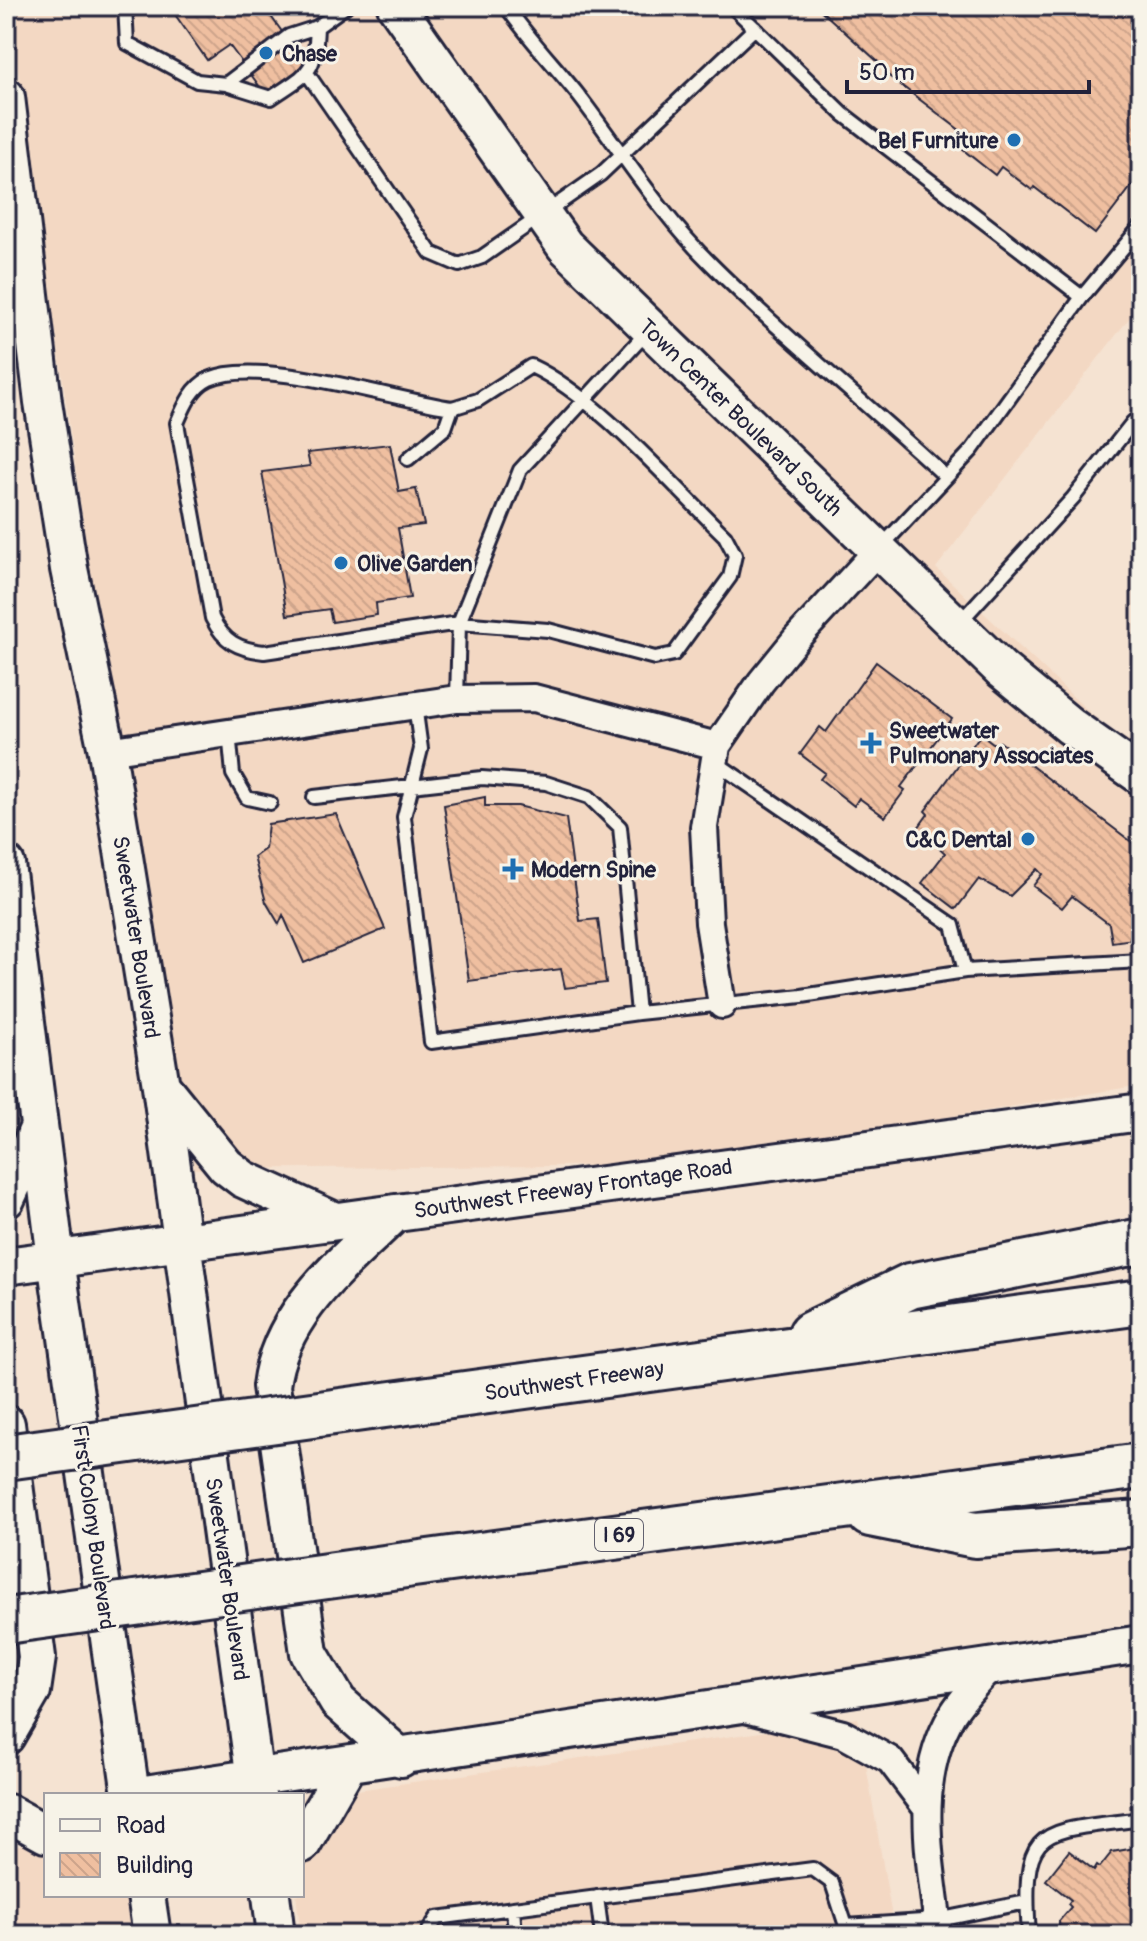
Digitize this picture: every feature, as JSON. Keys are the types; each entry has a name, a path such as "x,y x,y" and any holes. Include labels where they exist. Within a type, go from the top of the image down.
{"highway":[{"path":"775,1352 910,1286 1141,1241"},
{"name":"Southwest Freeway","path":"6,1457 1141,1302"},
{"name":"I 69","path":"6,1621 1141,1466"},
{"path":"832,1507 975,1535 1141,1523"}],"main road":[{"name":"Town Center Boulevard South","path":"396,6 565,246 1001,669 1070,726 1141,776"},
{"name":"Sweetwater Boulevard","path":"6,97 43,402 69,569 107,751 161,1086 256,1788"},
{"path":"6,864 56,1259"},
{"path":"161,1086 210,1151 226,1166 243,1179 335,1221"},
{"name":"Southwest Freeway Frontage Road","path":"6,1266 1141,1112"},
{"path":"6,1199 39,1127"},
{"path":"395,1213 301,1308 280,1346 271,1386 309,1653 326,1687 338,1702 401,1758"},
{"name":"First Colony Boulevard","path":"56,1259 131,1793"},
{"path":"6,1424 37,1657 32,1691 6,1736"},
{"path":"172,1793 256,1788 347,1766 1141,1644"},
{"path":"304,1841 347,1766"},
{"path":"7,1813 44,1808"},
{"path":"7,1813 44,1833"}],"street":[{"path":"722,1005 709,923 704,827 716,754 761,682 879,549"},
{"path":"107,751 457,699 534,698 716,754"},
{"path":"938,1928 925,1806 943,1732 953,1712 991,1667"},
{"path":"735,1707 843,1734 890,1760 925,1806"}],"lane":[{"path":"125,6 127,43 197,81 226,84 271,98 307,73 315,61 317,27"},
{"path":"226,84 289,36 317,27 346,6"},
{"path":"506,6 621,157 708,261 780,331 872,408 946,477"},
{"path":"732,6 843,114 1082,297"},
{"path":"307,73 431,253 459,265 482,257 544,217 621,157 755,28"},
{"path":"879,549 972,450 1082,297 1141,226"},
{"path":"457,699 459,623 520,470 649,330"},
{"path":"531,366 556,378 584,400 725,536 735,555 730,577 674,654 655,658 548,630 459,623 264,652 241,650 221,636 212,618 177,423 187,399 209,379 280,374 452,408 478,400 531,366"},
{"path":"408,459 445,428 452,408"},
{"path":"957,626 1073,498 1133,422 1141,429"},
{"path":"415,705 421,749 404,817 431,1042 965,971 1141,961"},
{"path":"229,732 233,774 247,798 270,803"},
{"path":"716,754 953,925 965,971"},
{"path":"314,797 482,778 546,783 589,797 620,827 638,1013"},
{"path":"1029,1935 1025,1882 1030,1854 1053,1831 1141,1819"},
{"path":"426,1935 437,1918 813,1869 832,1883 847,1931 938,1928 1027,1902"},
{"path":"597,1897 602,1935"},
{"path":"513,1908 515,1935"}],"shaded area":[{"path":"9,6 1141,6 1141,303 936,568 1102,724 1141,748 1141,1085 660,1165 194,1169 114,736"},
{"path":"858,1718 895,1935 301,1935 296,1897 304,1897 304,1798"},
{"path":"44,1842 44,1897 126,1897 132,1935 6,1935 6,1848"}],"building":[{"name":"Chase","path":"169,6 282,6 270,15 306,65 266,95 229,45 207,60"},
{"path":"816,6 1141,6 1141,174 1095,234 1034,187 1032,190 1001,167 995,175 962,149 970,138 885,73 887,70"},
{"name":"Olive Garden","path":"390,444 399,492 416,489 424,525 398,528 410,598 376,603 377,615 332,622 329,609 287,615 262,472 310,466 307,453"},
{"name":"Sweetwater Pulmonary Associates","path":"876,662 952,719 901,787 905,790 885,817 859,798 854,806 820,779 825,773 800,754 820,727 826,732"},
{"name":"C&C Dental","path":"981,734 997,746 1000,742 1141,849 1141,938 1112,942 1109,924 1072,896 1062,908 1033,886 1042,874 1037,869 1010,896 979,879 956,909 922,883 945,853 918,828 928,814 925,811"},
{"name":"Modern Spine","path":"485,797 485,806 518,806 566,818 580,921 598,919 606,983 565,988 561,969 469,981 444,805"},
{"path":"336,814 385,929 304,963 283,915 279,924 266,902 254,857 265,849 268,824"},
{"path":"1141,1847 1141,1935 1060,1935 1059,1921 1071,1907 1068,1904 1071,1900 1046,1880 1069,1851 1094,1870 1112,1852"}],"place":[{"name":"Chase","path":"266,53"},
{"name":"Bel Furniture","path":"1014,140"},
{"name":"Olive Garden","path":"341,563"},
{"name":"Sweetwater Pulmonary Associates","path":"871,743"},
{"name":"C&C Dental","path":"1028,839"},
{"name":"Modern Spine","path":"513,869"}]}
